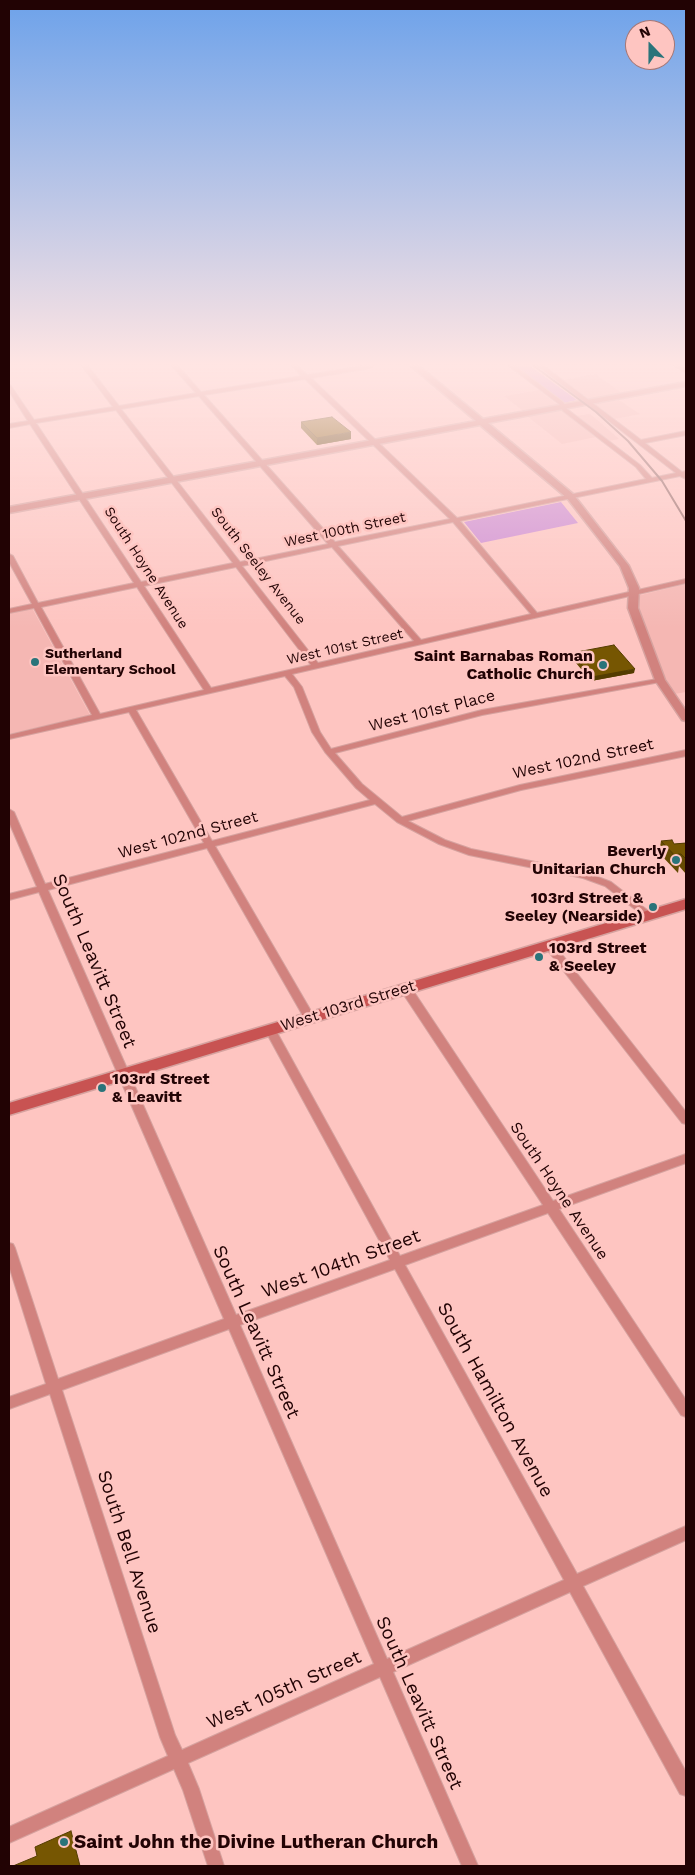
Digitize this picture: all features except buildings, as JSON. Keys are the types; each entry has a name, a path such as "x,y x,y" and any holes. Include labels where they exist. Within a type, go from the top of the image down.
{"main road":[{"name":"West 103rd Street","path":"9,1109 686,904"}],"street":[{"name":"South Hoyne Avenue","path":"53,454 209,691"},
{"name":"South Seeley Avenue","path":"153,454 316,666"},
{"path":"253,454 419,642"},
{"path":"9,510 312,454"},
{"path":"386,454 455,520 536,616"},
{"path":"519,454 570,496 628,573 633,593 633,608 660,680 686,718"},
{"path":"622,454 638,466 650,480"},
{"path":"655,454 685,475"},
{"name":"West 100th Street","path":"9,611 570,496 685,475"},
{"path":"9,556 96,716"},
{"name":"West 101st Street","path":"9,737 686,581"},
{"path":"287,673 298,687 316,732 329,752 343,770 376,801 400,820 442,842 470,852 585,875 608,884 648,915"},
{"name":"West 101st Place","path":"329,752 482,714 660,680"},
{"path":"131,708 310,1018"},
{"name":"West 102nd Street","path":"400,820 520,788 686,753"},
{"name":"West 102nd Street","path":"9,898 376,801"},
{"name":"South Leavitt Street","path":"9,812 470,1866"},
{"path":"549,945 686,1120"},
{"name":"South Hoyne Avenue","path":"406,989 686,1411"},
{"name":"South Hamilton Avenue","path":"270,1030 686,1788"},
{"name":"West 104th Street","path":"9,1403 398,1264 686,1158"},
{"name":"South Bell Avenue","path":"9,1248 168,1737 191,1789 216,1866"},
{"name":"West 105th Street","path":"9,1835 686,1533"}],"shaded area":[{"path":"561,502 578,523 481,543 464,522"},
{"path":"686,584 686,692 674,694 661,669 638,609 637,596"},
{"name":"Sutherland Elementary School","path":"32,608 90,715 9,734 9,613"}],"railway":[{"path":"639,454 662,481 686,521"}],"place":[{"name":"Sutherland Elementary School","path":"35,662"},
{"name":"Saint Barnabas Roman Catholic Church","path":"603,665"},
{"name":"Beverly Unitarian Church","path":"676,860"},
{"name":"103rd Street & Seeley (Nearside)","path":"653,907"},
{"name":"103rd Street & Seeley","path":"539,957"},
{"name":"103rd Street & Leavitt","path":"102,1088"},
{"name":"Saint John the Divine Lutheran Church","path":"64,1842"}]}
